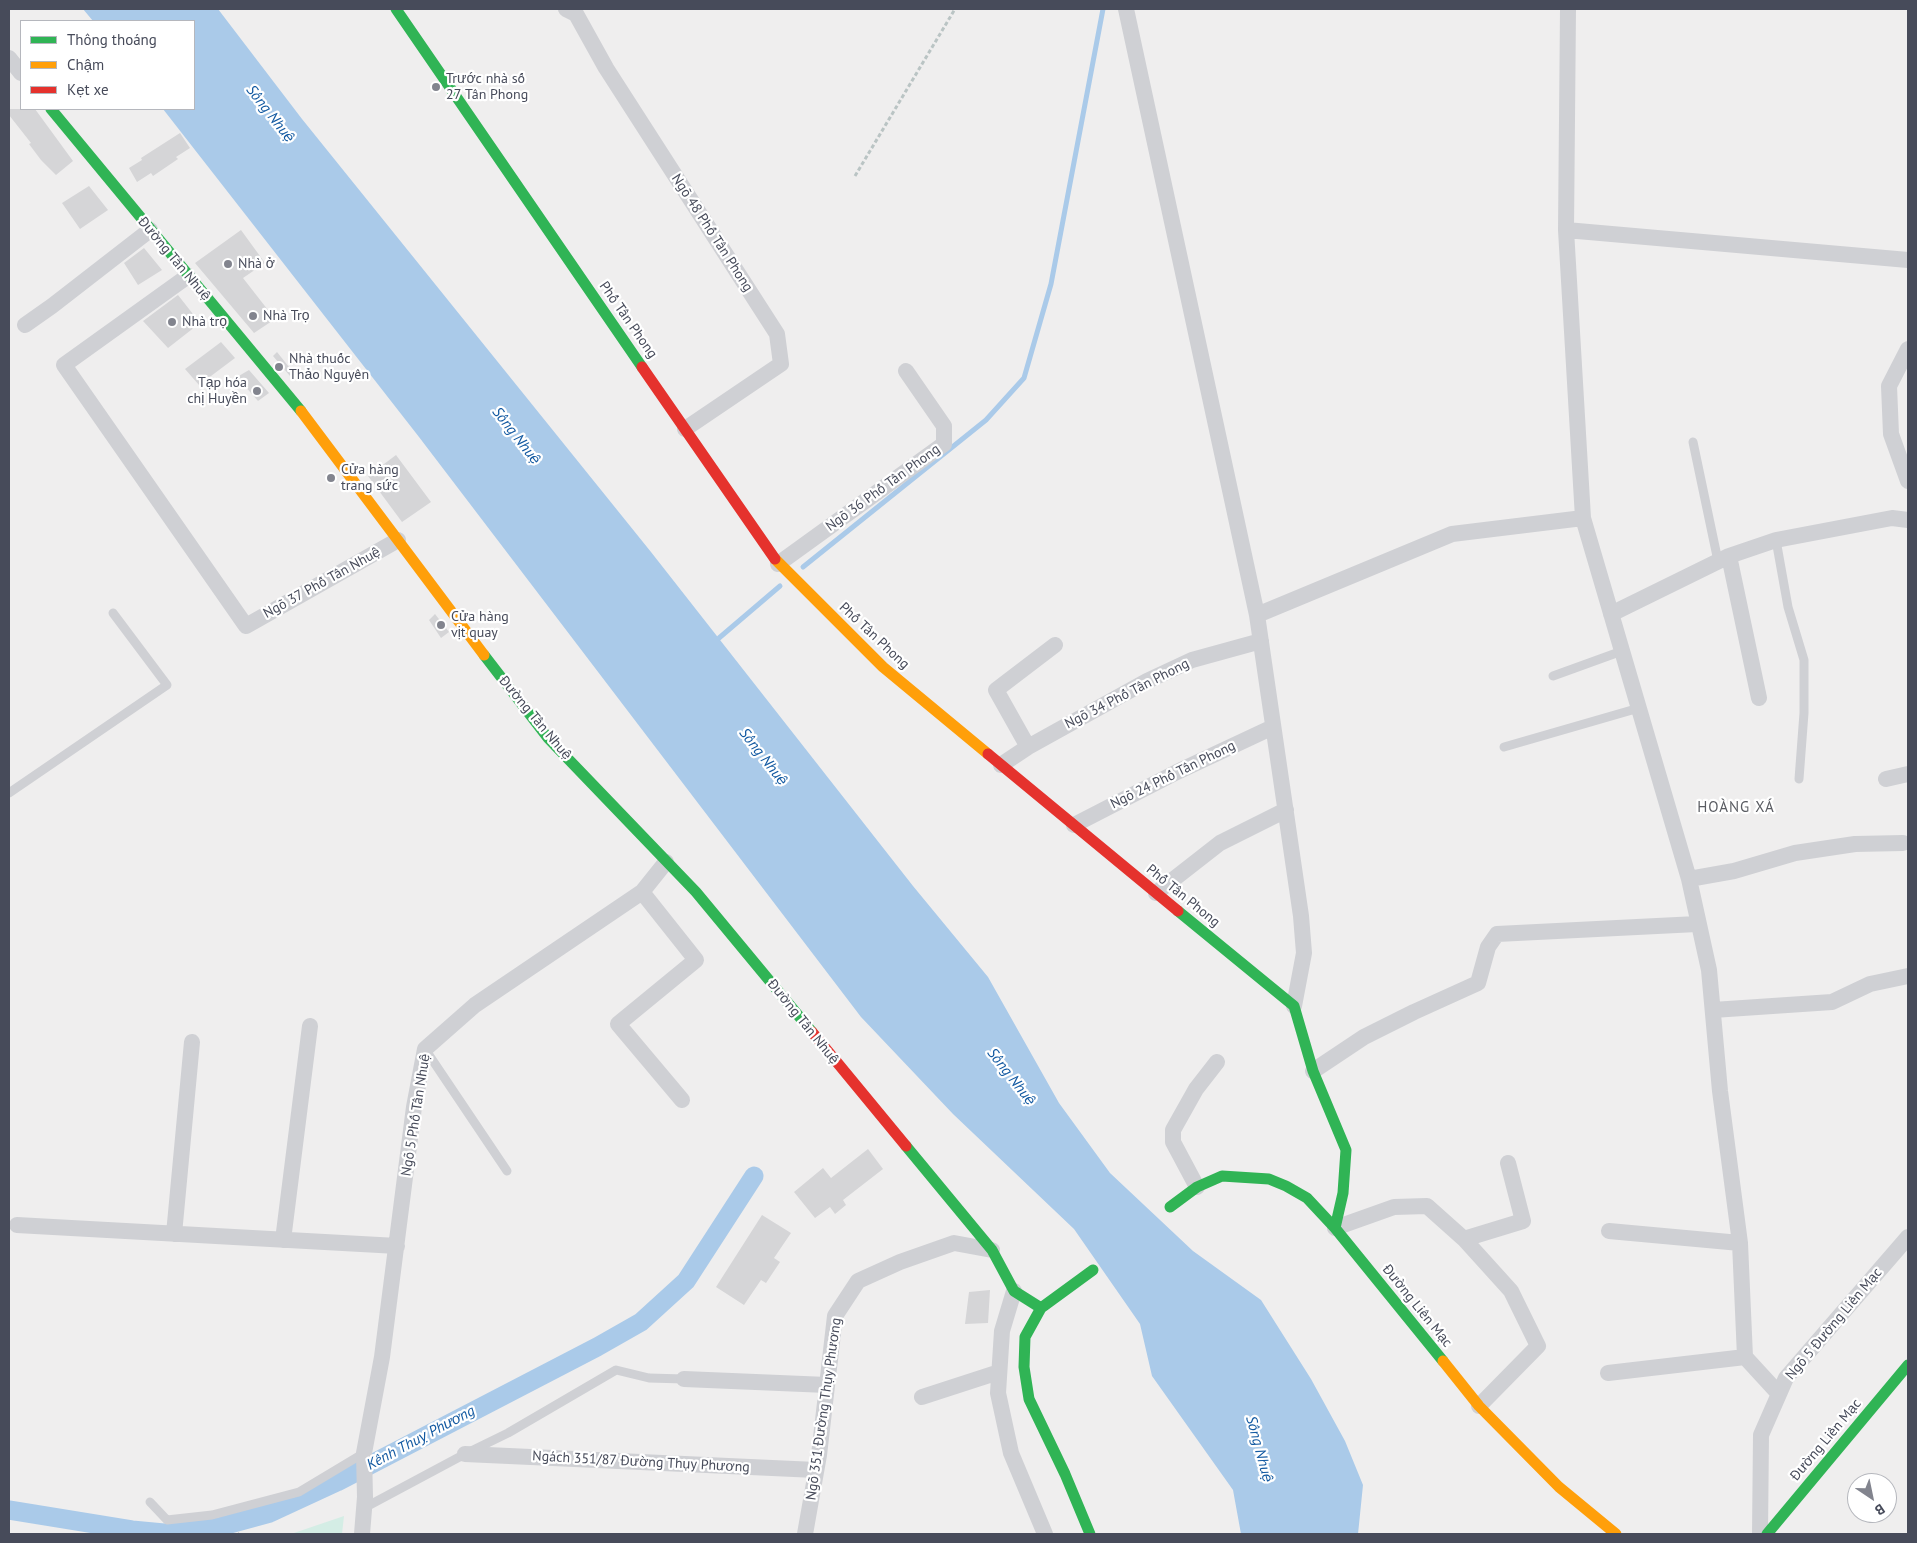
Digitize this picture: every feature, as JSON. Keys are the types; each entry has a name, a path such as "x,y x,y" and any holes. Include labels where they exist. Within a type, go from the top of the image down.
{"street":[{"name":"Phố Tân Phong","path":"396,9 778,564 883,667 1294,1006"},
{"name":"Ngõ 48 Phố Tân Phong","path":"569,9 576,14 606,68 777,334 781,364 685,429"},
{"path":"1126,9 1258,615 1301,916 1304,952 1294,1006 1313,1071 1346,1150 1343,1193 1335,1228"},
{"path":"1568,9 1566,230 1583,518 1689,880 1709,970 1720,1091 1740,1243 1745,1357 1779,1394"},
{"path":"9,58 20,72"},
{"name":"Đường Tân Nhuệ","path":"51,110 316,428 456,619 548,738 696,892 992,1250 1014,1291 1040,1308"},
{"path":"25,325 150,230"},
{"path":"1566,230 1908,260"},
{"name":"Ngõ 37 Phố Tân Nhuệ","path":"188,276 64,365 246,626 398,540"},
{"path":"1908,349 1889,386 1892,434 1908,481"},
{"name":"Ngõ 36 Phố Tân Phong","path":"778,564 944,444 944,426 906,371"},
{"path":"1258,615 1452,534 1583,518"},
{"path":"1611,614 1724,559 1776,540 1892,518 1908,520"},
{"path":"1724,559 1759,698"},
{"name":"Ngõ 34 Phố Tân Phong","path":"1001,765 1028,746 1147,681 1192,660 1261,641"},
{"path":"1028,746 996,690 1055,645"},
{"name":"Ngõ 24 Phố Tân Phong","path":"1074,826 1177,772 1273,727"},
{"path":"1886,779 1908,774"},
{"path":"1156,893 1220,843 1286,810"},
{"path":"1689,880 1734,871 1795,853 1855,844 1903,843"},
{"name":"Ngõ 5 Phố Tân Nhuệ","path":"362,1534 364,1453 382,1357 414,1107 425,1049 475,1005 642,892 666,862"},
{"path":"642,892 696,960 618,1024 682,1100"},
{"path":"1313,1071 1364,1038 1414,1012 1478,983 1488,947 1497,934 1698,924"},
{"path":"1712,1010 1832,1002 1870,984 1908,976"},
{"path":"283,1240 310,1026"},
{"path":"174,1234 192,1042"},
{"path":"1197,1187 1174,1142 1173,1130 1196,1089 1217,1062"},
{"path":"1464,1240 1522,1221 1508,1163"},
{"name":"Đường Liên Mạc","path":"1170,1207 1197,1187 1222,1176 1269,1179 1307,1198 1335,1228 1479,1406 1559,1486 1616,1534"},
{"path":"1335,1228 1394,1207 1427,1206 1464,1240 1511,1291 1538,1346 1479,1406"},
{"path":"17,1225 397,1246"},
{"path":"1609,1231 1740,1243"},
{"name":"Ngõ 5 Đường Liên Mạc","path":"1760,1534 1761,1435 1786,1378 1908,1237"},
{"name":"Ngõ 351 Đường Thụy Phương","path":"805,1534 816,1470 835,1316 858,1281 900,1262 954,1244 992,1250"},
{"path":"1090,1534 1065,1474 1029,1399 1024,1367 1025,1337 1040,1308 1093,1270"},
{"path":"1014,1291 1002,1331 998,1393 1011,1452 1045,1534"},
{"path":"1608,1374 1745,1357"},
{"name":"Đường Liên Mạc","path":"1767,1534 1908,1365"},
{"path":"922,1397 999,1372"},
{"path":"684,1380 827,1385"},
{"name":"Ngách 351/87 Đường Thụy Phương","path":"465,1454 816,1470"}],"lane":[{"path":"1693,442 1724,559"},
{"path":"1776,540 1788,607 1804,660 1804,713 1799,779"},
{"path":"9,793 167,685 113,613"},
{"path":"1553,676 1622,651"},
{"path":"1504,746 1639,708"},
{"path":"425,1049 507,1171"},
{"path":"364,1502 508,1433 616,1370 650,1378 684,1380"},
{"path":"150,1502 167,1520 212,1515 299,1492 364,1453"}],"path":[{"path":"855,176 955,9"}],"green space":[{"path":"344,1516 342,1534 291,1534"}],"water":[{"name":"Sông Nhuệ","path":"83,9 218,9 302,119 651,552 913,886 988,977 1059,1103 1110,1173 1193,1251 1261,1300 1311,1379 1345,1441 1363,1485 1358,1534 1241,1534 1233,1490 1152,1376 1140,1324 1074,1229 953,1114 861,1017 419,437 164,110 195,110 195,20 92,20"}],"building":[{"path":"9,109 36,110 73,161 56,175 41,160 29,144 31,143 9,115"},
{"path":"180,133 190,148 176,157 178,159 153,176 151,173 137,182 129,168"},
{"path":"89,186 108,210 80,229 62,203"},
{"name":"Nhà ở","path":"241,230 265,263 243,278 275,319 254,333 195,263"},
{"path":"144,248 162,270 138,285 124,263"},
{"name":"Nhà trọ","path":"178,295 200,323 168,348 143,321"},
{"name":"Nhà trọ","path":"221,342 235,358 199,385 185,369"},
{"path":"277,352 293,372 290,376 273,356"},
{"path":"249,370 269,393 258,401 237,377"},
{"path":"396,455 431,502 402,522 368,476"},
{"name":"Cửa hàng vịt quay","path":"435,614 449,632 441,638 429,620"},
{"path":"868,1149 883,1169 843,1200 846,1205 835,1214 830,1207 815,1218 794,1192 823,1168 831,1178"},
{"path":"762,1215 791,1233 774,1258 780,1262 766,1283 761,1280 744,1305 716,1287"},
{"path":"990,1290 988,1323 965,1324 969,1292"}],"waterway":[{"path":"803,567 986,420 1024,378 1051,284 1103,9"},
{"path":"719,638 780,586"},
{"name":"Kênh Thuỵ Phương","path":"9,1510 132,1530 164,1533 215,1528 270,1513 337,1482 597,1347 641,1322 686,1281 754,1176"}],"traffic: fast":[{"path":"396,9 642,367"},
{"path":"52,110 301,411"},
{"path":"484,655 548,738 696,892 812,1032"},
{"path":"1178,911 1294,1006 1313,1071 1346,1150 1343,1193 1335,1228"},
{"path":"906,1146 992,1250 1014,1291 1041,1308"},
{"path":"1170,1207 1197,1187 1222,1176 1269,1179 1286,1186 1307,1198 1335,1228 1443,1361"},
{"path":"1090,1534 1065,1474 1029,1399 1024,1367 1025,1337 1041,1308 1093,1270"},
{"path":"1767,1534 1908,1365"}],"traffic: slow":[{"path":"301,411 484,655"},
{"path":"775,559 883,667 988,754"},
{"path":"1443,1361 1479,1406 1559,1487 1616,1534"}],"traffic: jam":[{"path":"642,367 775,559"},
{"path":"988,754 1178,911"},
{"path":"812,1032 906,1146"}],"place":[{"name":"Trước nhà số 27 Tân Phong","path":"436,87"},
{"name":"Nhà ở","path":"228,264"},
{"name":"Nhà Trọ","path":"253,316"},
{"name":"Nhà trọ","path":"172,322"},
{"name":"Nhà thuốc Thảo Nguyên","path":"279,367"},
{"name":"Tạp hóa chị Huyền","path":"257,391"},
{"name":"Cửa hàng trang sức","path":"331,478"},
{"name":"Cửa hàng vịt quay","path":"441,625"}],"district":[{"name":"HOÀNG XÁ","path":"1736,808"}]}
